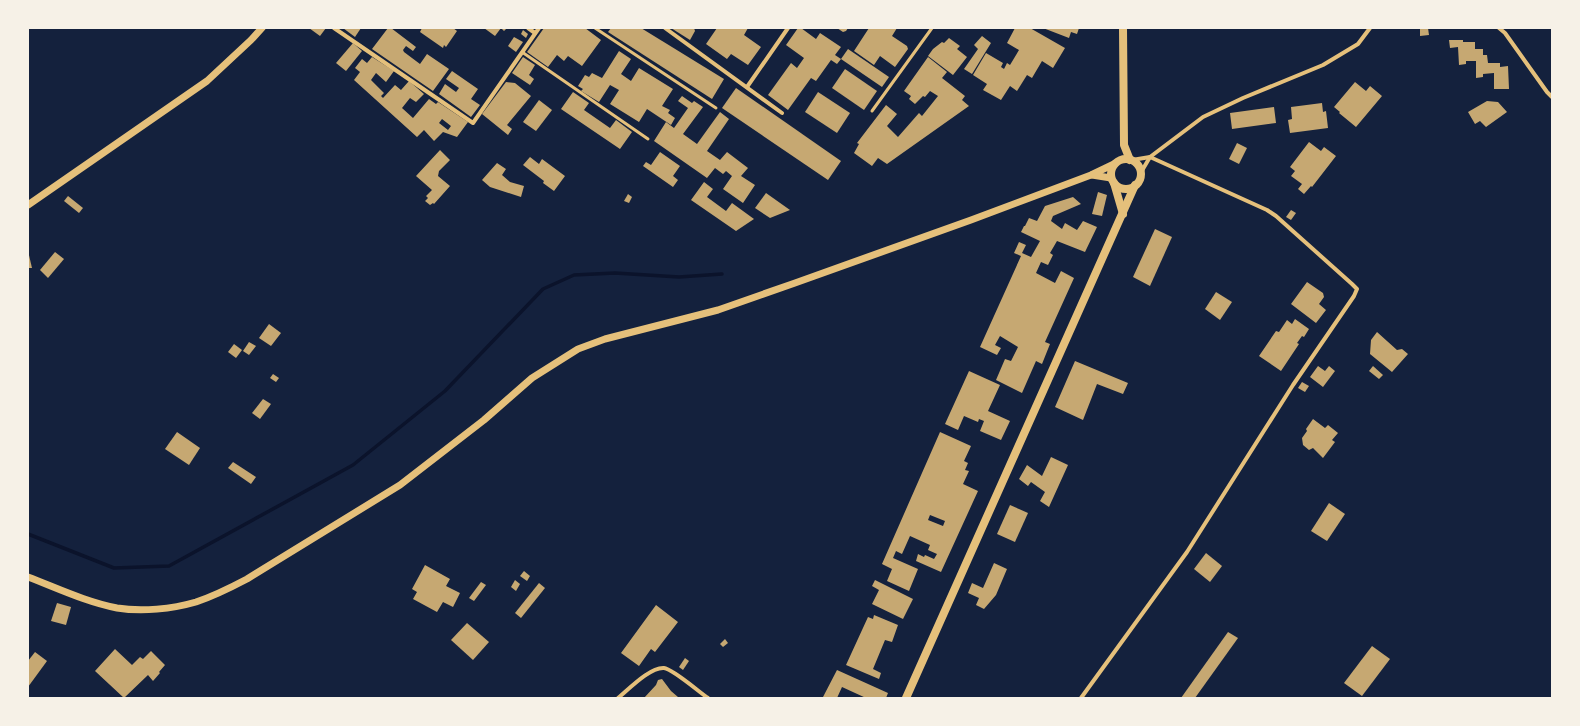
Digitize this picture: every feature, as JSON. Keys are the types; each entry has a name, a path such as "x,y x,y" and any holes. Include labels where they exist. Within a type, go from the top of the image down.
{"main road":[{"path":"906,698 1103,254 1123,214 1135,185 1138,182 1140,174 1138,166 1131,160 1124,145 1122,28"},
{"path":"1123,214 1111,173 1124,145"},
{"path":"1116,162 1122,159 1131,160"},
{"path":"1112,180 1117,186 1126,188 1135,185"}],"street":[{"path":"28,205 207,81 262,28"},
{"path":"334,28 473,123 539,28"},
{"path":"528,28 535,34"},
{"path":"665,28 782,113"},
{"path":"747,87 788,28"},
{"path":"1140,174 1150,157 1203,117 1243,98 1323,65 1358,44 1370,28"},
{"path":"1499,28 1505,33 1552,97"},
{"path":"1081,698 1187,552 1293,385 1354,296 1357,289 1300,237 1267,210 1150,157 1131,160"},
{"path":"28,577 84,599 118,608 146,609 171,607 196,602 224,591 247,579 400,485 484,420 532,378 578,349 605,339 718,310 854,262 1091,174 1116,162"},
{"path":"1091,174 1112,180"},
{"path":"618,698 651,671 665,668 672,671 708,698"}],"lane":[{"path":"595,28 716,108"},
{"path":"872,111 932,28"},
{"path":"522,52 648,139"}],"building":[{"path":"309,28 326,28 320,36"},
{"path":"343,28 361,28 355,37"},
{"path":"388,28 391,28 416,47 413,51 406,46 403,50 420,64 427,54 449,69 433,91 372,49"},
{"path":"422,28 453,28 457,31 446,47 444,45 443,48 420,32"},
{"path":"484,28 501,28 495,36"},
{"path":"544,28 585,28 601,40 582,66 568,56 564,61 557,55 548,67 527,52"},
{"path":"611,28 641,28 724,79 712,99 608,32"},
{"path":"671,28 694,28 695,31 690,40"},
{"path":"717,28 748,28 744,35 761,47 748,65 731,54 727,59 706,44"},
{"path":"798,28 801,28 816,39 820,33 841,47 835,55 841,59 837,64 831,60 816,81 811,78 788,110 768,95 791,63 797,68 804,58 786,45"},
{"path":"837,28 848,28 843,32"},
{"path":"869,28 897,28 892,36 907,46 908,49 895,67 880,56 874,65 854,51"},
{"path":"1015,28 1030,28 1065,48 1053,68 1042,61 1032,78 1027,75 1017,91 1010,86 1001,100 983,90 987,84 973,75 986,53 1003,63 1001,67 1004,69 1007,63 1010,65 1019,50 1007,43"},
{"path":"1043,28 1079,28 1077,34 1071,32 1069,38"},
{"path":"1420,28 1428,28 1429,35 1420,36"},
{"path":"523,30 528,34 526,38 521,34"},
{"path":"982,36 991,43 972,74 964,69 978,49 974,45"},
{"path":"514,37 523,42 516,52 508,46"},
{"path":"949,38 960,46 957,49 967,57 953,75 928,56 933,49 942,42 944,43"},
{"path":"1449,40 1475,42 1475,49 1483,49 1483,55 1487,55 1488,63 1500,63 1500,67 1508,66 1509,89 1494,89 1494,73 1483,74 1483,77 1476,78 1476,61 1466,61 1466,64 1459,65 1458,47 1450,48"},
{"path":"353,43 362,51 346,71 336,63"},
{"path":"848,49 889,77 882,87 841,59"},
{"path":"619,51 631,59 621,74 631,81 639,68 673,89 662,106 670,110 668,113 675,118 671,125 647,109 639,122 610,104 619,90 610,85 599,102 581,91 583,89 578,86 585,75 589,77 592,73 602,78"},
{"path":"372,57 394,71 386,82 376,73 371,80 384,93 381,96 383,98 395,85 401,90 409,81 424,94 416,102 410,98 402,108 413,118 429,99 436,104 438,102 468,122 457,137 443,132 434,141 424,130 417,137 354,80 360,72 355,68 362,59 367,63","holes":["442,119 451,126 448,130 439,123"]},
{"path":"523,57 535,65 529,75 534,79 530,85 512,73"},
{"path":"928,57 947,72 942,78 965,96 962,100 969,106 887,164 878,158 872,166 854,153 859,144 857,143 886,105 897,114 887,126 898,137 919,113 922,116 938,96 930,91 925,97 923,96 915,104 909,99 911,96 904,91"},
{"path":"845,69 877,91 864,110 832,88"},
{"path":"452,71 478,89 471,99 480,105 471,117 439,94 445,84 456,92 459,88 446,79"},
{"path":"506,82 515,83 531,96 507,125 512,129 508,135 482,114"},
{"path":"1355,82 1366,91 1370,86 1382,96 1356,127 1334,107"},
{"path":"736,88 841,161 828,180 722,108"},
{"path":"573,92 589,103 584,110 610,128 616,120 632,132 620,149 561,109"},
{"path":"818,92 850,113 837,133 805,112"},
{"path":"682,96 692,103 694,101 703,107 683,134 697,144 720,112 729,119 707,151 720,160 727,152 748,168 741,176 755,185 743,203 723,189 732,176 726,171 723,174 715,168 707,178 654,141 666,122 674,128 688,108 678,101"},
{"path":"539,100 552,110 536,131 523,122"},
{"path":"1487,101 1498,102 1507,112 1486,127 1480,121 1475,124 1468,112"},
{"path":"1322,103 1323,112 1326,111 1328,128 1290,133 1288,120 1292,119 1291,107"},
{"path":"1274,107 1276,123 1232,129 1230,113"},
{"path":"1309,142 1321,151 1324,147 1336,156 1312,187 1311,186 1304,194 1298,189 1302,184 1291,176 1295,171 1290,167"},
{"path":"1237,143 1247,148 1239,164 1229,159"},
{"path":"440,150 450,160 439,171 438,176 450,186 434,204 433,203 430,205 425,201 428,198 426,196 432,190 416,176"},
{"path":"660,152 680,166 673,176 678,180 673,187 643,166 646,162 651,165"},
{"path":"530,157 539,164 542,159 565,176 554,191 543,183 544,181 523,165"},
{"path":"497,163 506,169 502,175 510,182 524,186 521,197 490,187 482,180"},
{"path":"704,182 713,189 707,197 726,211 732,203 754,219 736,231 691,200"},
{"path":"1098,192 1107,195 1102,216 1092,214"},
{"path":"766,193 790,210 770,218 755,208"},
{"path":"628,194 632,197 629,203 624,201"},
{"path":"68,196 83,208 79,213 64,201"},
{"path":"1073,197 1081,204 1053,216 1051,221 1062,229 1065,223 1077,230 1083,221 1097,227 1085,252 1057,241 1050,253 1053,255 1048,265 1041,262 1036,273 1055,283 1061,271 1074,278 1045,342 1050,344 1042,364 1036,361 1022,393 996,380 1005,359 1011,361 1018,347 1000,336 995,345 1001,348 997,355 980,347 1021,256 1014,253 1019,242 1026,245 1022,253 1031,257 1040,241 1021,232 1024,226 1029,218 1037,221 1045,206"},
{"path":"1291,210 1296,213 1291,220 1286,217"},
{"path":"1155,229 1172,237 1150,286 1133,277"},
{"path":"28,251 32,268 28,268"},
{"path":"55,252 64,259 48,278 40,270"},
{"path":"1307,282 1323,293 1324,297 1319,304 1326,310 1316,323 1291,304"},
{"path":"1216,292 1232,302 1220,320 1205,309"},
{"path":"1295,319 1309,329 1304,337 1302,336 1297,343 1299,344 1281,371 1259,356 1276,331 1279,332 1287,320 1292,324"},
{"path":"269,324 281,333 271,346 259,338"},
{"path":"1377,332 1397,350 1402,349 1408,354 1392,372 1370,354 1371,340"},
{"path":"249,342 256,346 249,355 243,351"},
{"path":"234,344 242,350 236,358 228,352"},
{"path":"1075,361 1128,383 1123,394 1097,384 1083,420 1055,407"},
{"path":"1318,366 1325,371 1329,366 1335,371 1323,387 1310,377"},
{"path":"1373,366 1383,375 1379,379 1369,371"},
{"path":"969,371 1000,385 988,411 1010,421 1001,440 980,431 984,421 979,419 978,422 964,416 958,430 945,424"},
{"path":"273,374 279,378 276,382 270,378"},
{"path":"1302,382 1309,386 1305,392 1298,388"},
{"path":"263,399 271,404 260,419 252,413"},
{"path":"1313,419 1325,428 1328,425 1338,433 1332,440 1335,442 1323,458 1313,448 1309,450 1303,445 1302,438"},
{"path":"177,432 200,448 189,465 165,449"},
{"path":"940,432 971,446 964,461 968,463 965,470 969,471 963,484 978,491 941,572 916,561 918,554 934,559 937,554 928,550 930,545 910,536 902,554 896,551 893,558 918,569 909,591 887,581 892,569 882,564","holes":["930,515 945,521 943,526 928,520"]},
{"path":"1051,457 1068,465 1049,507 1040,501 1045,492 1031,482 1028,486 1019,479 1027,465 1042,476"},
{"path":"233,462 256,477 251,484 228,468"},
{"path":"1329,503 1345,514 1327,541 1311,531"},
{"path":"1010,505 1028,513 1015,542 997,534"},
{"path":"1206,553 1222,566 1210,582 1194,569"},
{"path":"994,563 1007,569 996,595 984,609 976,605 979,598 968,593 972,583 983,588"},
{"path":"425,565 450,579 446,586 460,593 453,607 443,602 437,612 413,599 417,592 412,589"},
{"path":"524,571 530,576 527,581 520,576"},
{"path":"515,580 520,584 516,591 511,587"},
{"path":"875,580 913,599 903,619 872,604 879,590 872,586"},
{"path":"481,582 486,585 474,601 469,598"},
{"path":"539,583 545,588 521,618 515,613"},
{"path":"57,603 71,607 66,625 51,621"},
{"path":"656,605 678,622 655,652 651,649 639,666 621,653"},
{"path":"874,615 898,625 892,642 885,640 873,669 881,673 879,679 846,665 868,617 873,619"},
{"path":"467,623 489,642 473,660 451,640"},
{"path":"1228,632 1238,638 1195,698 1181,698"},
{"path":"725,639 728,643 723,647 720,644"},
{"path":"1372,646 1390,659 1362,696 1344,683"},
{"path":"115,649 132,665 140,657 143,659 151,651 165,665 153,681 148,675 124,698 95,671"},
{"path":"35,652 47,661 28,687 28,661"},
{"path":"685,658 689,661 683,670 679,667"},
{"path":"837,670 888,693 886,698 866,698 842,687 837,698 823,697"},
{"path":"662,679 671,691 678,697 644,698 656,685 658,680"}],"waterway":[{"path":"28,534 114,568 169,566 353,465 445,391 543,289 574,275 615,273 679,277 722,274"}]}
